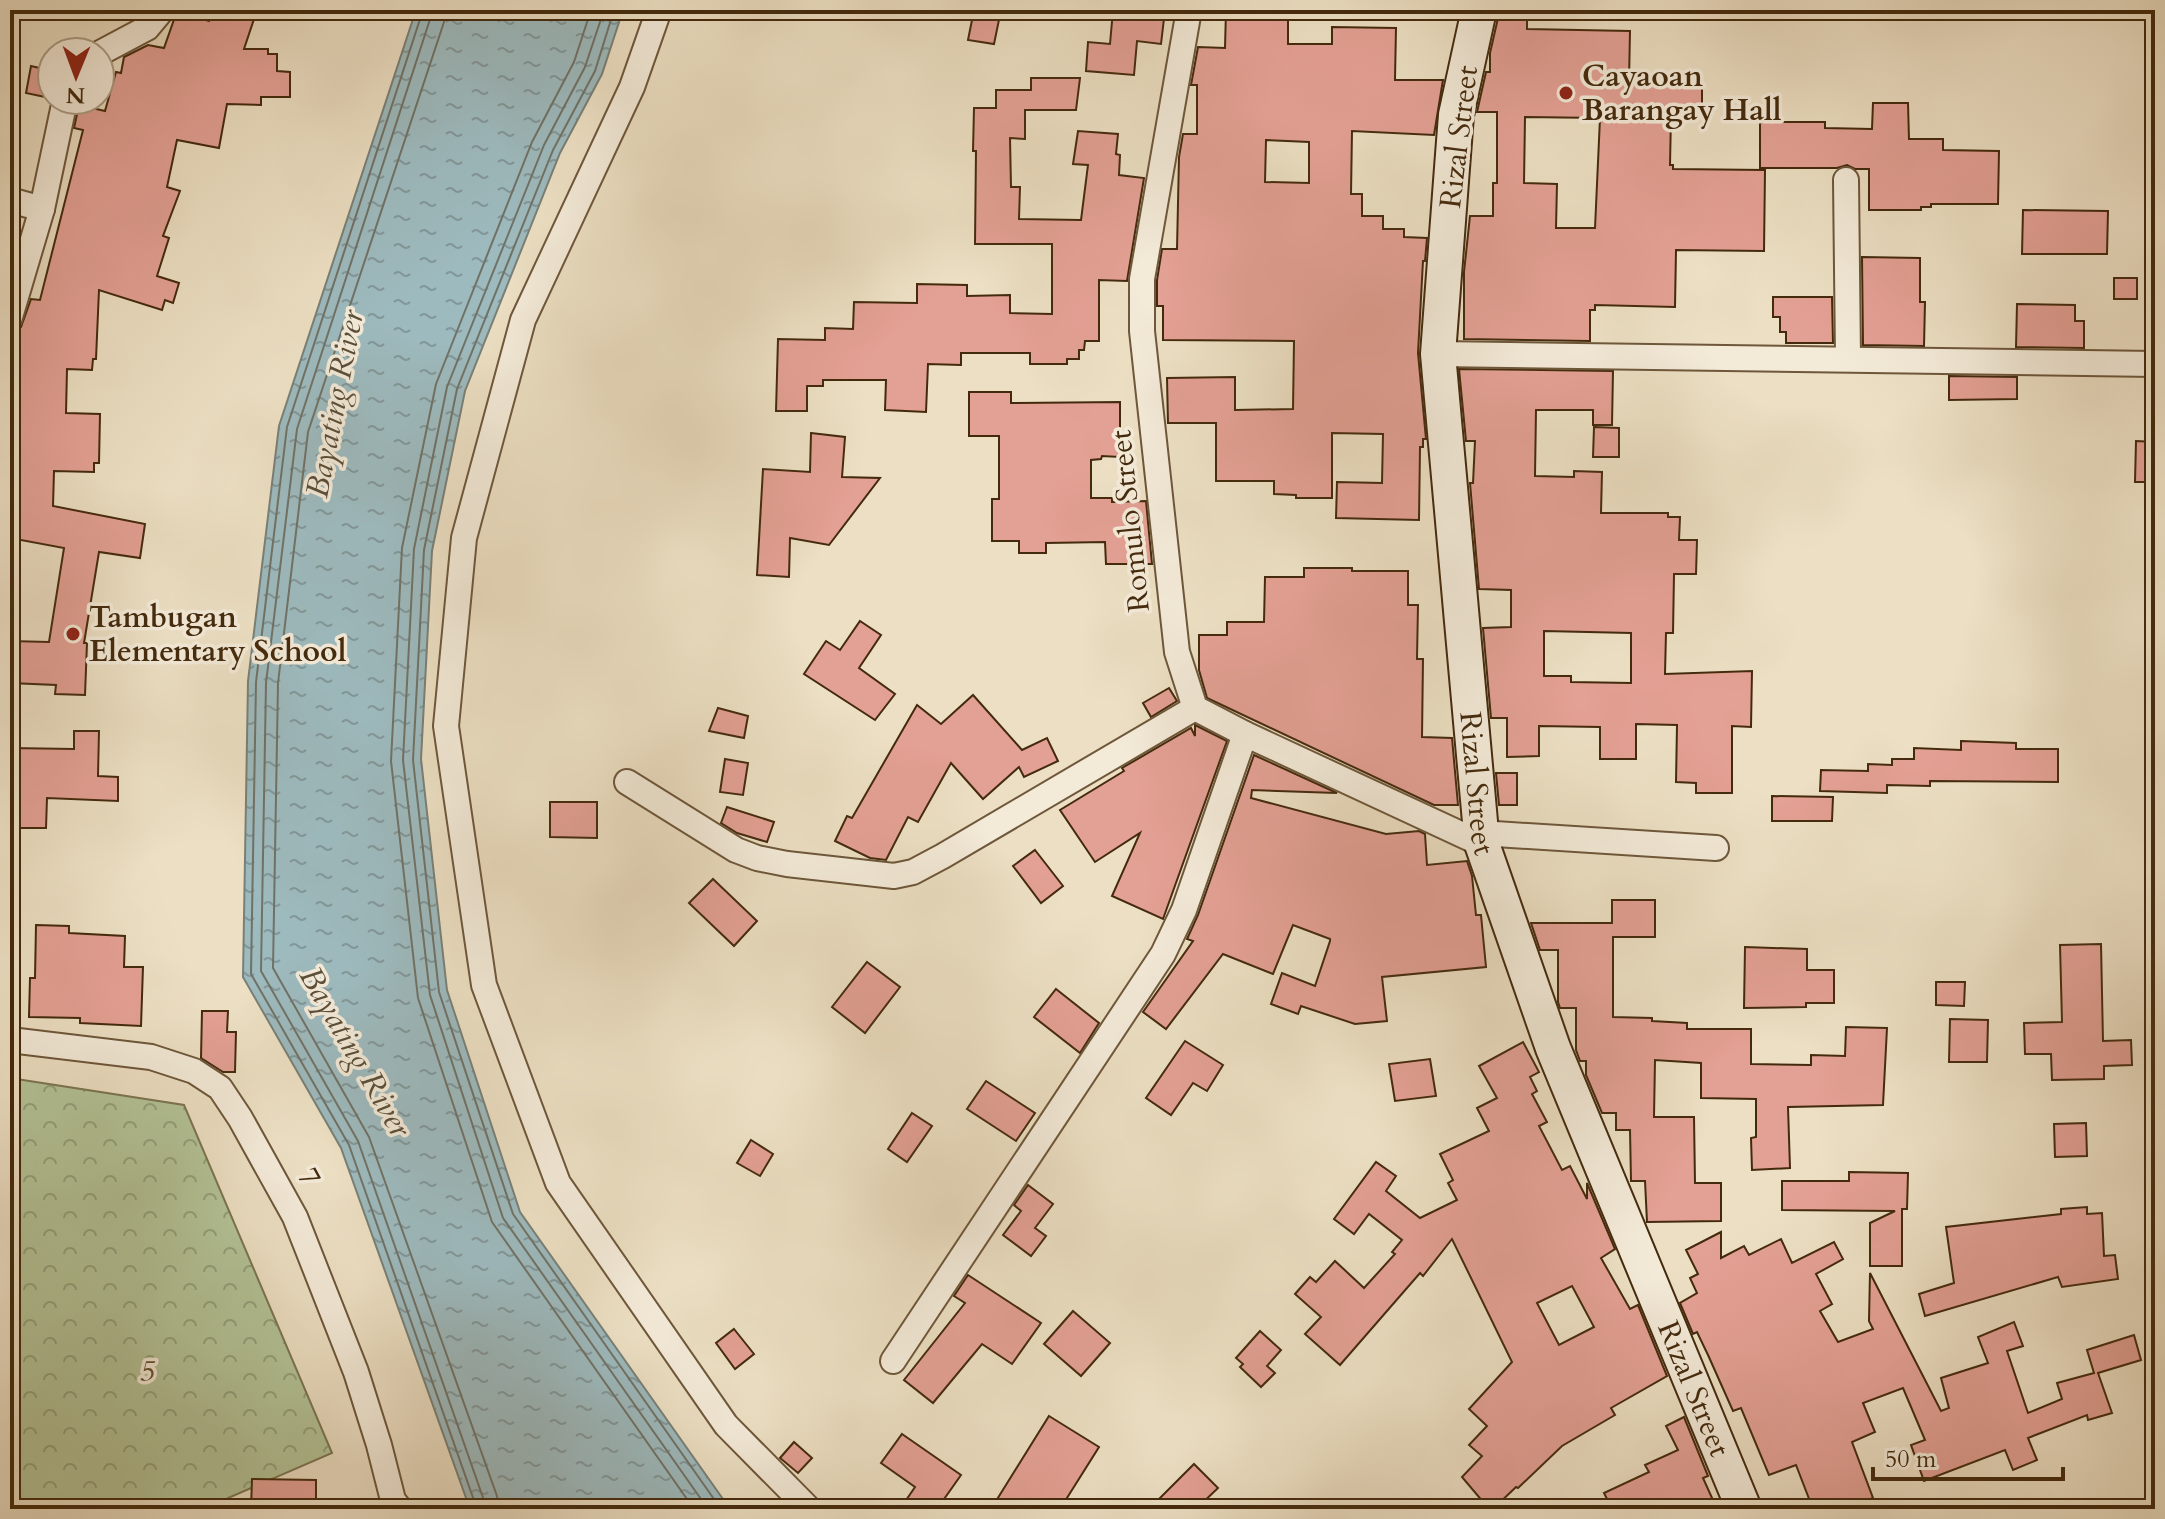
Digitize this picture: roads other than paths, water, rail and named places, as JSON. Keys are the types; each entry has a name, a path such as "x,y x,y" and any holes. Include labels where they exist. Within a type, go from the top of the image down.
{"street":[{"path":"116,44 147,28 162,10"},
{"path":"659,10 632,87 523,320 464,538 446,726 484,985 558,1183 726,1425 809,1509"},
{"name":"Romulo Street","path":"1189,10 1142,279 1142,331 1177,652 1195,708"},
{"name":"Rizal Street","path":"1479,10 1456,115 1438,354 1481,839 1553,1048 1744,1509"},
{"path":"10,317 42,209 62,116"},
{"path":"1846,180 1848,357"},
{"path":"10,200 42,209"},
{"path":"1438,354 1848,357 2155,364"},
{"path":"627,782 736,850 757,858 894,876 913,872 943,856 1195,708 1245,734 1481,839 1716,848"},
{"path":"893,1361 1163,954 1184,910 1245,734"},
{"name":"7","path":"10,1040 151,1057 194,1071 220,1088 295,1217 356,1372 393,1500 400,1509"}],"water":[{"name":"Bayating River","path":"416,10 623,10 602,74 560,153 465,391 432,551 421,759 447,990 520,1212 730,1509 470,1509 341,1148 243,977 248,681 279,426"}],"place":[{"name":"Cayaoan Barangay Hall","path":"1566,93"},
{"name":"Tambugan Elementary School","path":"73,634"}],"park label":[{"name":"5","path":"147,1371"}]}
